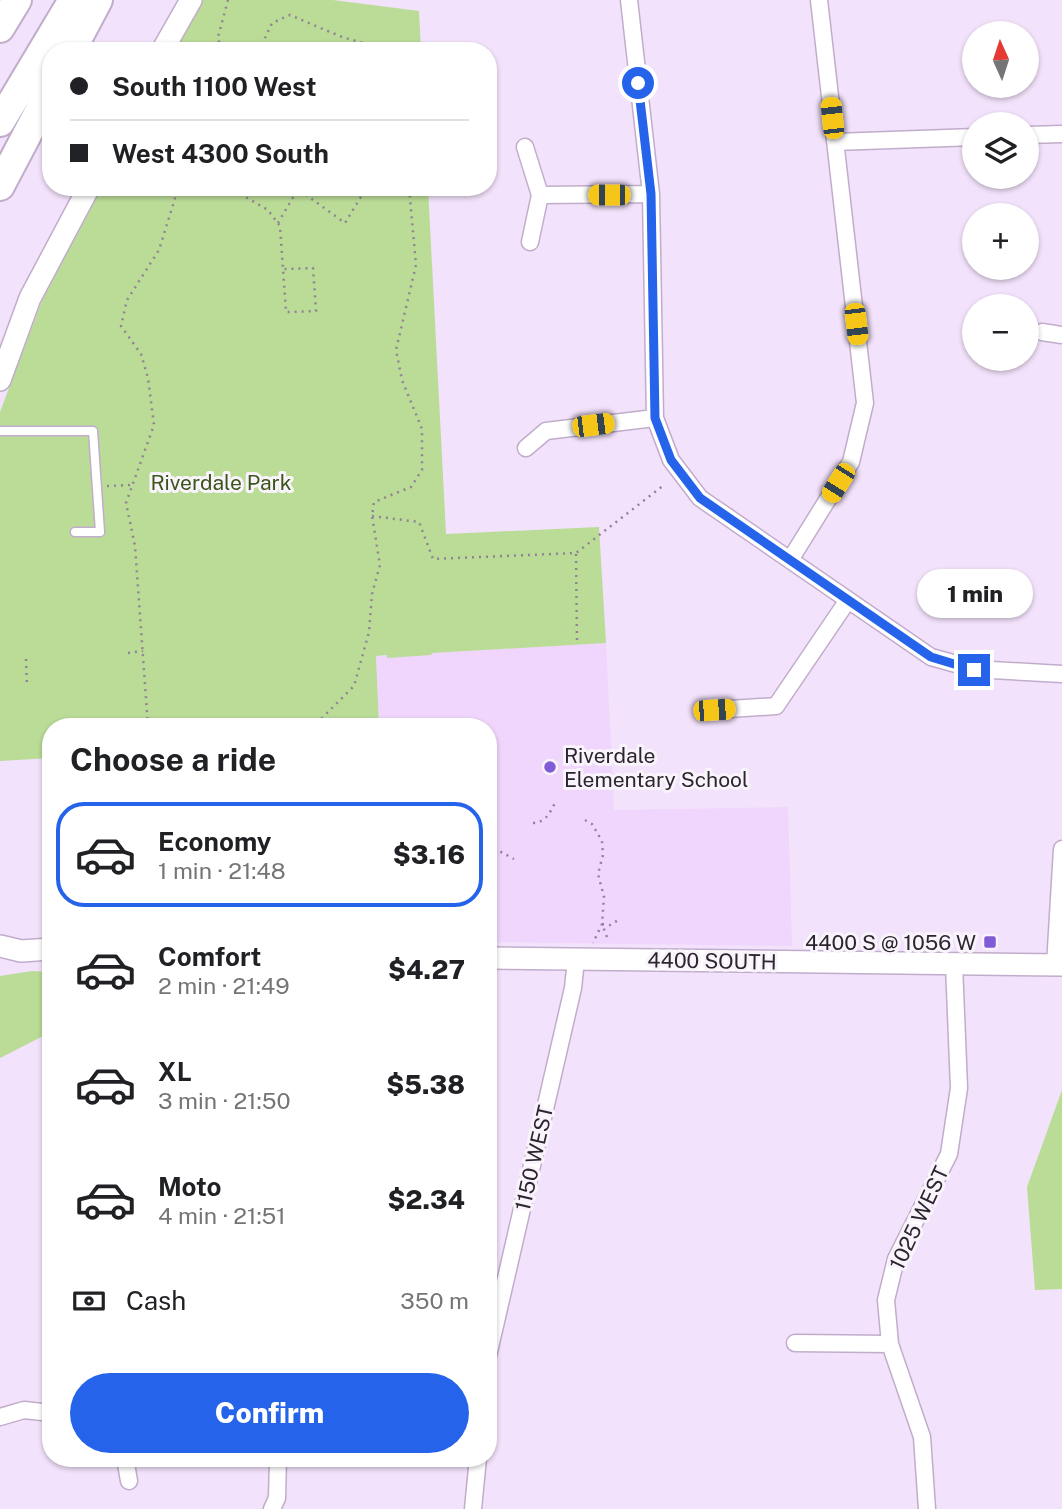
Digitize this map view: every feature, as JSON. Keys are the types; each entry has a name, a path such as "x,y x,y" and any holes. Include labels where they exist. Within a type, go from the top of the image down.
{"highway":[{"path":"0,28 17,0"},
{"path":"49,42 74,0"},
{"path":"76,42 98,0"},
{"path":"0,122 42,53"},
{"path":"0,186 42,106"}],"street":[{"path":"167,42 191,0"},
{"path":"629,0 651,194 655,418 671,460 700,498 931,657 974,670 1062,674"},
{"path":"790,560 852,462 865,402 819,0"},
{"path":"1039,135 1062,134"},
{"path":"835,142 962,137"},
{"path":"525,147 540,195 530,242"},
{"path":"540,195 651,194"},
{"path":"0,380 30,298 84,196"},
{"path":"1042,332 1062,335"},
{"path":"526,448 545,431 655,418"},
{"path":"714,710 776,706 848,600"},
{"path":"1059,965 1062,849"},
{"path":"0,946 21,951 42,950"},
{"path":"0,960 21,951"},
{"name":"4400 SOUTH","path":"497,958 1059,965"},
{"name":"1150 WEST","path":"497,1317 573,988 576,960"},
{"name":"1025 WEST","path":"927,1509 922,1437 890,1344 886,1300 896,1259 949,1154 959,1088 954,964"},
{"path":"796,1343 890,1344"},
{"path":"0,1417 24,1410 42,1412"},
{"path":"126,1467 129,1481"},
{"path":"272,1509 276,1498 278,1467"},
{"path":"473,1509 477,1467"}],"lane":[{"path":"0,431 93,431 100,532 75,532"}],"path":[{"path":"219,42 228,0"},
{"path":"263,42 272,23 290,15 360,42"},
{"path":"148,718 135,546 126,503 154,425 148,378 141,354 121,326 127,300 159,250 176,196"},
{"path":"244,196 268,210 280,226 283,269 286,312 316,311 313,268 283,269"},
{"path":"278,223 293,196"},
{"path":"309,196 345,223 362,196"},
{"path":"322,718 354,686 369,632 372,594 380,565 372,516 374,502 411,487 422,470 422,429 402,380 396,351 416,265 410,196"},
{"path":"106,486 131,485"},
{"path":"372,516 419,522 433,559 576,553 664,485"},
{"path":"576,553 577,645"},
{"path":"128,653 144,651"},
{"path":"26,659 27,686"},
{"path":"533,823 542,822 555,803"},
{"path":"585,820 592,824 602,841 603,856 598,874 604,897 602,924 593,943"},
{"path":"497,850 514,859"},
{"path":"602,924 610,925 620,919"},
{"path":"602,924 607,937"}],"shaded area":[{"name":"Riverdale Elementary School","path":"606,643 614,810 788,807 792,946 497,942 497,718 379,718 376,656"}],"green space":[{"path":"194,0 333,0 419,11 421,42 173,42"},
{"name":"Riverdale Park","path":"94,196 428,196 446,534 599,527 606,643 387,658 387,655 376,656 379,718 42,718 42,759 0,761 0,412 41,303"},
{"path":"42,972 42,1037 0,1058 0,976"},
{"path":"1062,1090 1062,1289 1035,1290 1027,1187"}],"place":[{"name":"Riverdale Elementary School","path":"550,767"},
{"name":"4400 S @ 1056 W","path":"990,942"}],"route":[{"path":"638,83 651,194 655,418 671,460 700,498 931,657 974,670"}]}
